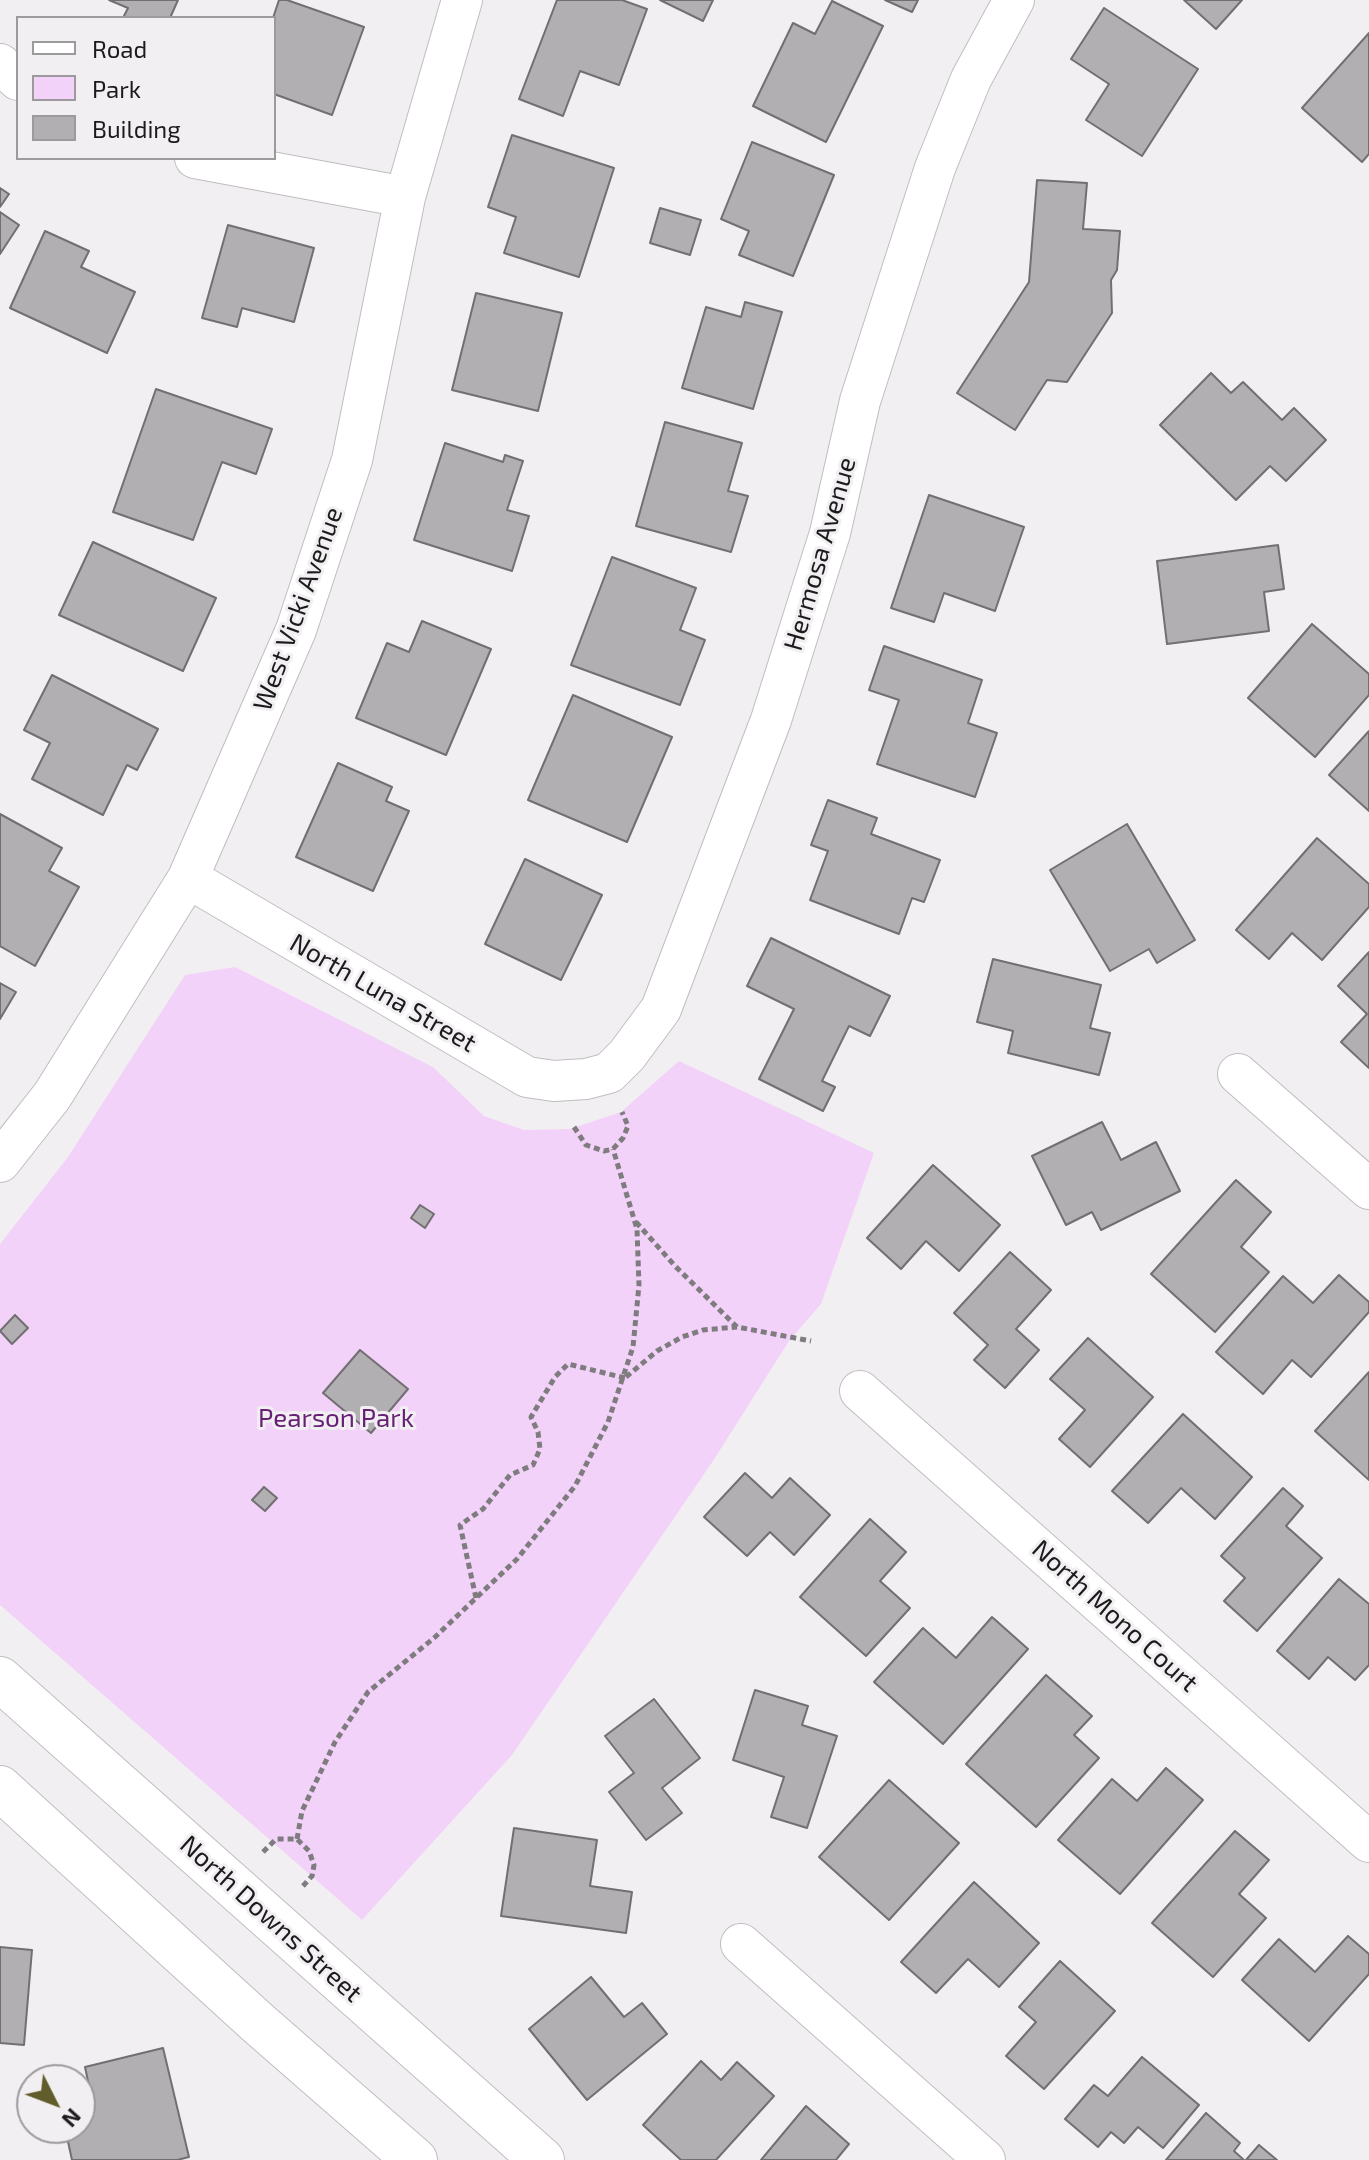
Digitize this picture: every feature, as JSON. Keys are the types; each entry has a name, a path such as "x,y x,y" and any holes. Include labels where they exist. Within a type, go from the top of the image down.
{"street":[{"name":"West Vicki Avenue","path":"0,1162 52,1096 188,878 296,630 352,460 405,197 462,0"},
{"name":"Hermosa Avenue","path":"586,1079 609,1073 627,1055 661,1009 771,720 830,533 860,401 935,168 971,79 1014,0"},
{"path":"0,64 16,78"},
{"path":"206,160 405,197"},
{"name":"North Luna Street","path":"188,878 527,1077 554,1081 586,1079"},
{"path":"1238,1074 1369,1189"},
{"name":"North Mono Court","path":"860,1391 1369,1842"},
{"name":"North Downs Street","path":"0,1679 542,2160"},
{"path":"0,1788 258,2023 415,2160"},
{"path":"741,1944 985,2160"}],"path":[{"path":"574,1127 586,1145 604,1151 613,1149 628,1126 622,1112"},
{"path":"297,1839 302,1811 335,1742 368,1692 434,1638 517,1559 575,1486 608,1422 633,1347 639,1285 636,1221 613,1149"},
{"path":"636,1221 675,1266 737,1327"},
{"path":"625,1378 657,1351 703,1330 737,1327 811,1341"},
{"path":"476,1598 460,1525 483,1509 510,1475 533,1465 540,1449 538,1432 531,1417 555,1377 568,1364 625,1378"},
{"path":"263,1852 276,1839 297,1839 309,1851 314,1865 312,1876 303,1886"}],"green space":[{"name":"Pearson Park","path":"235,967 433,1067 484,1116 524,1130 570,1129 621,1112 679,1061 874,1153 821,1304 789,1341 713,1461 512,1755 362,1920 0,1605 0,1244 68,1157 185,975"}],"building":[{"path":"109,0 178,0 171,16 124,16 128,8"},
{"path":"279,0 287,0 364,27 332,115 276,95 274,16"},
{"path":"557,0 622,0 647,9 619,85 580,71 563,116 519,99"},
{"path":"660,0 713,0 703,21"},
{"path":"885,0 918,0 912,12"},
{"path":"1184,0 1242,0 1216,29"},
{"path":"832,1 883,26 826,142 753,106 793,23 815,34"},
{"path":"1104,8 1198,69 1142,156 1086,120 1109,84 1071,59"},
{"path":"1369,33 1369,154 1362,162 1302,108"},
{"path":"512,135 614,168 579,277 504,253 516,217 488,207"},
{"path":"752,142 834,175 793,276 739,255 749,231 721,219"},
{"path":"1037,180 1087,183 1083,229 1120,231 1117,270 1111,280 1112,313 1067,382 1047,380 1015,430 957,393 1029,282"},
{"path":"0,188 9,194 0,207"},
{"path":"660,208 701,220 690,255 650,243"},
{"path":"0,212 19,225 0,254"},
{"path":"228,225 314,248 294,322 242,308 237,327 202,318"},
{"path":"45,231 89,251 81,267 135,292 107,353 10,308"},
{"path":"476,293 562,313 538,411 452,390"},
{"path":"745,302 782,312 753,409 682,388 706,307 741,317"},
{"path":"1211,373 1231,393 1243,382 1282,420 1294,408 1326,440 1286,481 1270,466 1236,500 1160,425"},
{"path":"156,389 272,429 256,474 222,462 193,540 113,512"},
{"path":"665,422 742,443 728,491 748,496 731,552 636,526"},
{"path":"445,443 503,462 505,455 523,461 507,510 529,516 512,571 414,540"},
{"path":"929,495 1024,527 995,611 944,593 934,622 891,608"},
{"path":"93,542 216,598 183,671 59,615"},
{"path":"1278,545 1284,589 1264,592 1269,631 1167,644 1157,561"},
{"path":"612,557 696,588 680,630 705,640 680,705 571,665"},
{"path":"422,621 491,649 446,755 356,718 387,643 409,652"},
{"path":"1312,624 1369,674 1369,695 1315,757 1248,698"},
{"path":"884,646 982,680 968,723 997,733 975,797 877,764 899,700 869,690"},
{"path":"52,675 158,729 137,770 127,765 103,815 32,779 50,743 24,730"},
{"path":"573,695 672,737 627,842 528,800"},
{"path":"1369,731 1369,811 1329,775"},
{"path":"338,763 392,787 386,801 409,811 373,891 296,857"},
{"path":"828,800 877,818 871,834 940,860 924,902 912,898 899,934 810,900 828,851 811,845"},
{"path":"0,814 62,848 49,871 79,887 35,966 0,946"},
{"path":"1127,824 1195,940 1157,963 1149,949 1110,971 1050,870"},
{"path":"1317,838 1369,884 1369,907 1322,960 1292,933 1269,959 1236,930"},
{"path":"525,859 602,895 561,980 485,944"},
{"path":"771,938 890,996 870,1036 849,1026 822,1081 835,1087 823,1111 759,1079 794,1009 747,986"},
{"path":"1369,952 1369,1068 1341,1042 1367,1014 1338,986"},
{"path":"993,959 1101,985 1090,1028 1110,1033 1099,1075 1008,1053 1013,1031 977,1022"},
{"path":"0,983 16,992 0,1019"},
{"path":"1102,1122 1121,1160 1156,1142 1180,1191 1101,1230 1092,1212 1066,1225 1032,1156"},
{"path":"933,1165 1000,1225 959,1271 926,1241 901,1269 867,1238"},
{"path":"1236,1180 1271,1212 1241,1247 1269,1272 1215,1332 1151,1274"},
{"path":"420,1205 434,1214 425,1228 411,1218"},
{"path":"1010,1252 1051,1290 1016,1329 1039,1350 1005,1388 974,1360 988,1345 954,1313"},
{"path":"1339,1275 1369,1302 1369,1312 1311,1377 1292,1360 1263,1394 1216,1352 1283,1276 1313,1303"},
{"path":"15,1315 28,1328 12,1344 0,1331"},
{"path":"1088,1338 1153,1397 1090,1467 1059,1439 1085,1410 1050,1379"},
{"path":"360,1350 408,1389 371,1433 323,1393"},
{"path":"1369,1372 1369,1480 1315,1431"},
{"path":"1183,1414 1252,1477 1215,1519 1181,1488 1148,1523 1112,1491"},
{"path":"745,1473 772,1498 790,1478 830,1515 794,1555 770,1532 747,1556 704,1517"},
{"path":"264,1487 277,1498 265,1511 252,1500"},
{"path":"1283,1488 1303,1506 1286,1526 1322,1558 1257,1631 1224,1601 1245,1578 1221,1556"},
{"path":"870,1519 906,1552 880,1581 910,1608 866,1656 800,1597"},
{"path":"1339,1579 1369,1604 1369,1665 1355,1680 1328,1657 1309,1679 1277,1651"},
{"path":"992,1617 1028,1649 943,1744 874,1682 923,1628 956,1658"},
{"path":"1046,1675 1092,1716 1074,1735 1099,1758 1036,1827 966,1764"},
{"path":"755,1690 808,1706 802,1725 837,1736 807,1828 771,1817 784,1777 733,1760"},
{"path":"654,1699 700,1758 662,1788 682,1813 646,1840 609,1792 634,1773 605,1736"},
{"path":"1166,1768 1203,1800 1120,1894 1058,1840 1112,1779 1137,1801"},
{"path":"889,1780 959,1843 889,1920 819,1857"},
{"path":"514,1828 597,1840 590,1886 632,1892 626,1933 501,1916"},
{"path":"1235,1831 1269,1860 1239,1894 1266,1918 1213,1977 1152,1923"},
{"path":"974,1882 1039,1943 999,1987 968,1959 936,1993 901,1962"},
{"path":"1348,1936 1369,1954 1369,1974 1309,2041 1242,1980 1279,1939 1315,1972"},
{"path":"0,1947 32,1950 24,2045 0,2043"},
{"path":"1060,1961 1115,2011 1044,2089 1006,2056 1036,2022 1019,2007"},
{"path":"591,1977 624,2017 642,2003 667,2034 587,2100 529,2029"},
{"path":"163,2048 189,2157 177,2160 72,2160 68,2144 96,2144 96,2064"},
{"path":"1142,2057 1199,2105 1163,2148 1138,2127 1124,2143 1111,2132 1098,2147 1065,2119 1094,2085 1108,2096"},
{"path":"701,2061 721,2080 737,2062 774,2096 716,2160 681,2160 643,2125"},
{"path":"806,2106 849,2144 836,2160 761,2160"},
{"path":"1206,2113 1240,2143 1234,2151 1244,2160 1166,2160"},
{"path":"1259,2145 1277,2160 1246,2160"}]}
